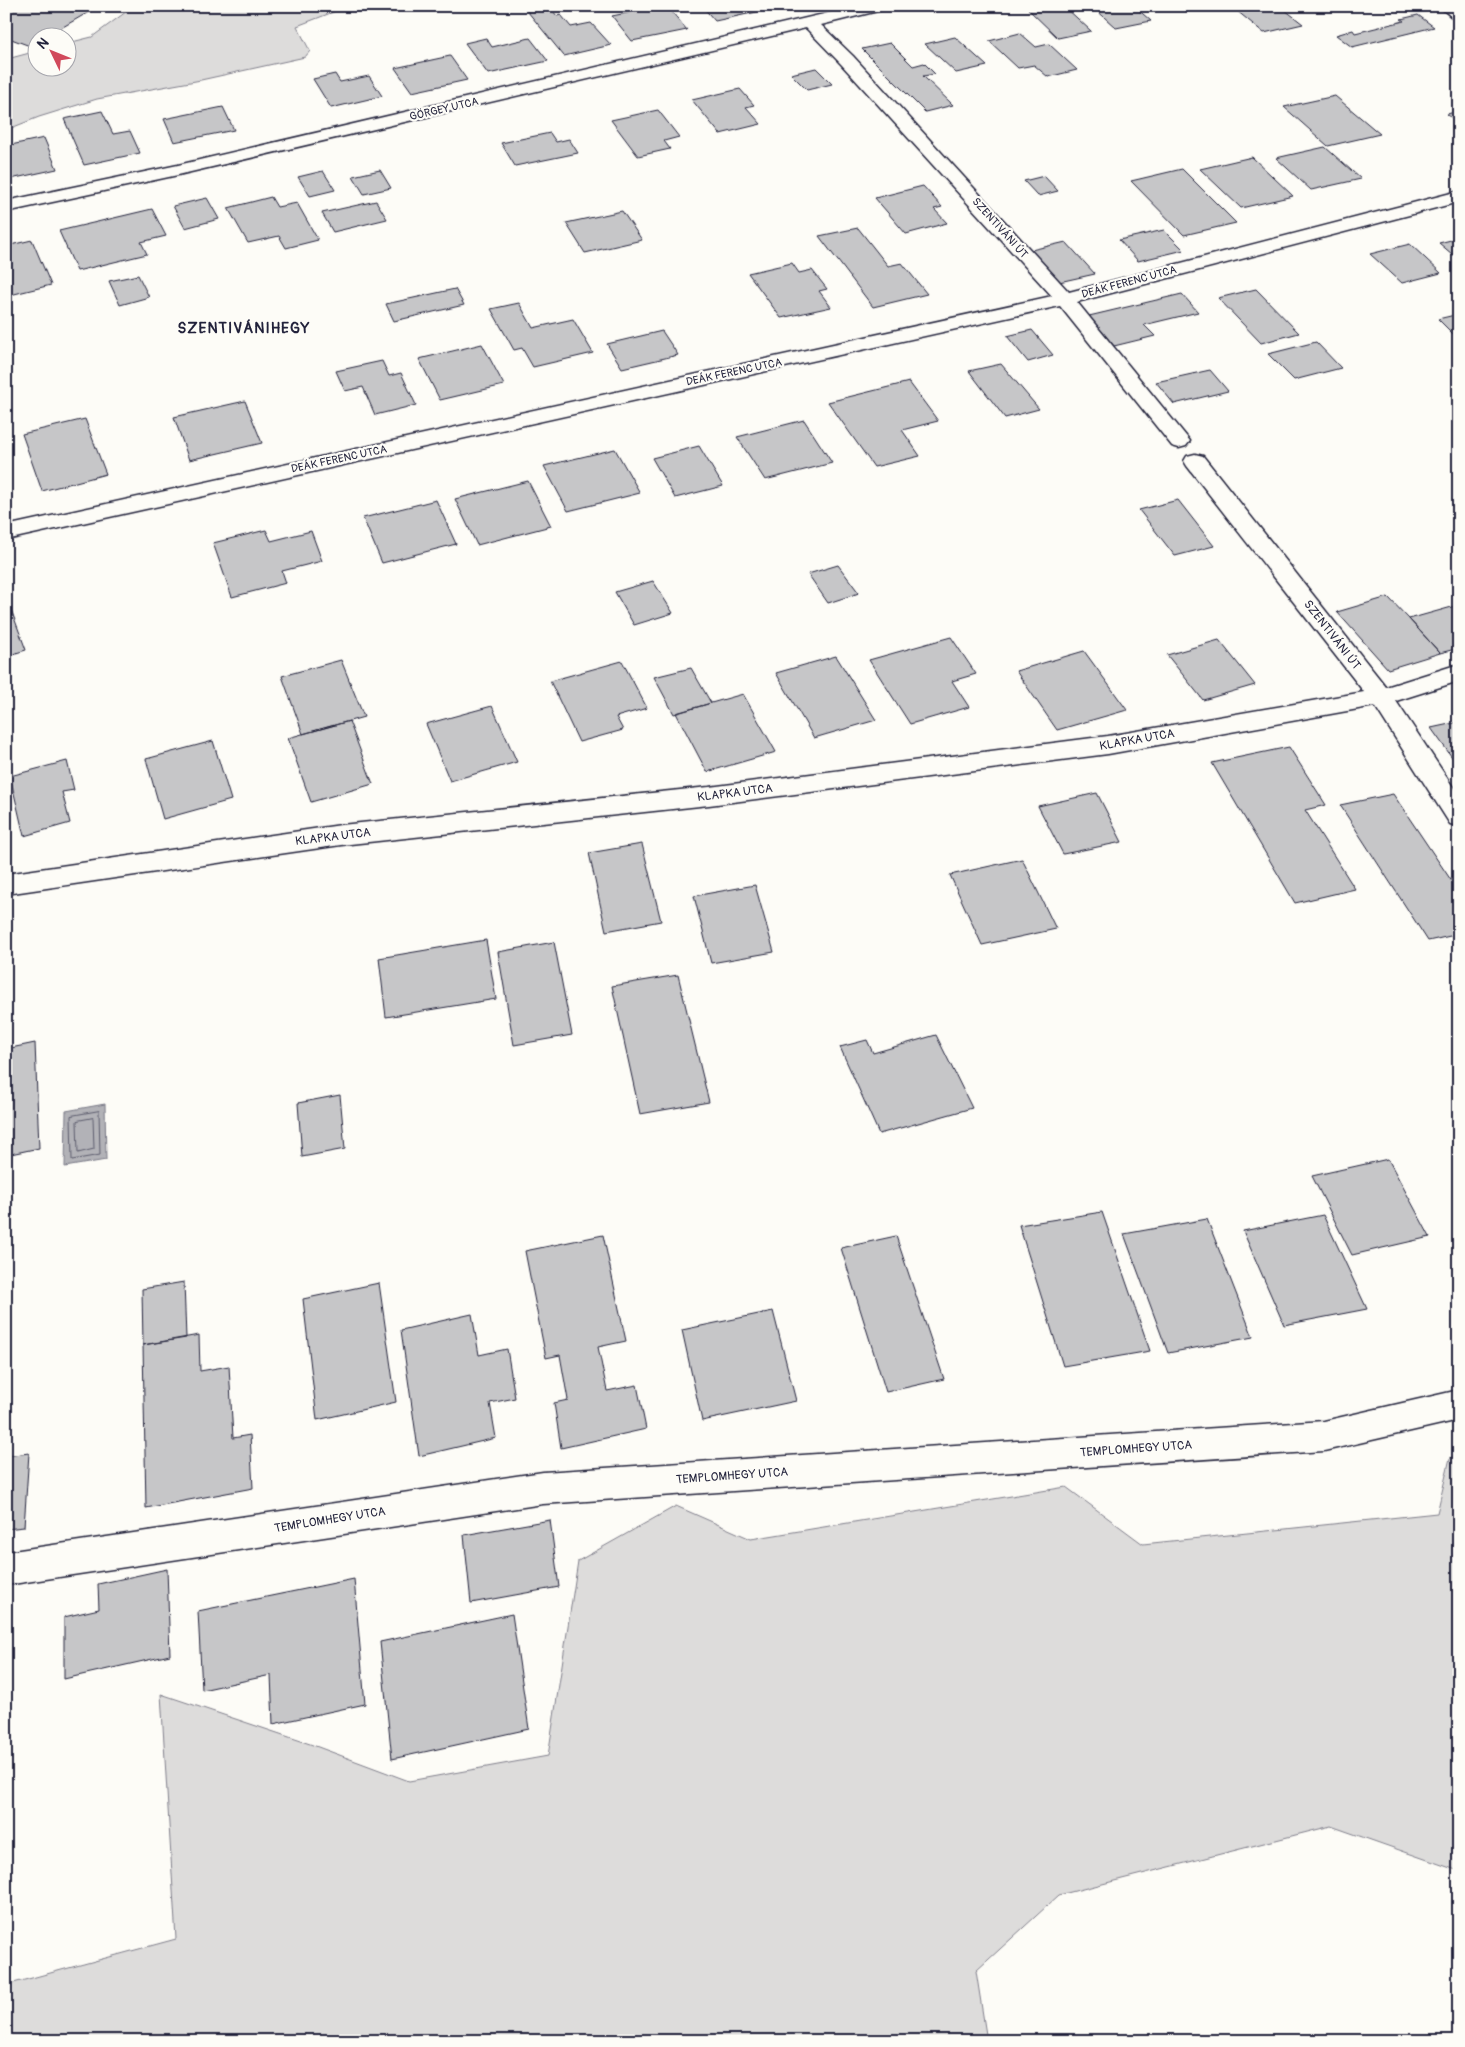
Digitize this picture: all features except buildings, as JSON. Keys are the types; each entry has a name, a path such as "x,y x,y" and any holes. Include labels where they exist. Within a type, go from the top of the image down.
{"street":[{"name":"GÖRGEY UTCA","path":"6,207 178,170 811,24 880,6"},
{"path":"1447,6 1459,15"},
{"name":"SZENTIVÁNI ÚT","path":"811,24 847,60 1064,299 1178,441"},
{"name":"DEÁK FERENC UTCA","path":"6,533 1064,299 1459,196"},
{"name":"SZENTIVÁNI ÚT","path":"1195,461 1380,697 1459,816"},
{"name":"KLAPKA UTCA","path":"6,884 341,835 709,796 1108,745 1380,697 1459,672"},
{"name":"TEMPLOMHEGY UTCA","path":"6,1569 542,1488 1324,1436 1459,1405"}],"shaded area":[{"path":"134,6 349,6 297,26 310,51 305,57 201,80 97,99 39,117 6,130 6,62 11,58 28,53 28,78 78,78 78,40 92,37"},
{"path":"1459,1455 1459,1871 1331,1826 1059,1895 976,1971 987,2041 6,2041 6,1985 176,1939 161,1694 310,1744 409,1781 548,1756 578,1561 676,1506 751,1539 1066,1487 1143,1544 1437,1513 1450,1458"}],"water":[{"path":"105,1104 106,1160 65,1167 66,1111"}],"district":[{"name":"SZENTIVÁNIHEGY","path":"244,328"}]}
